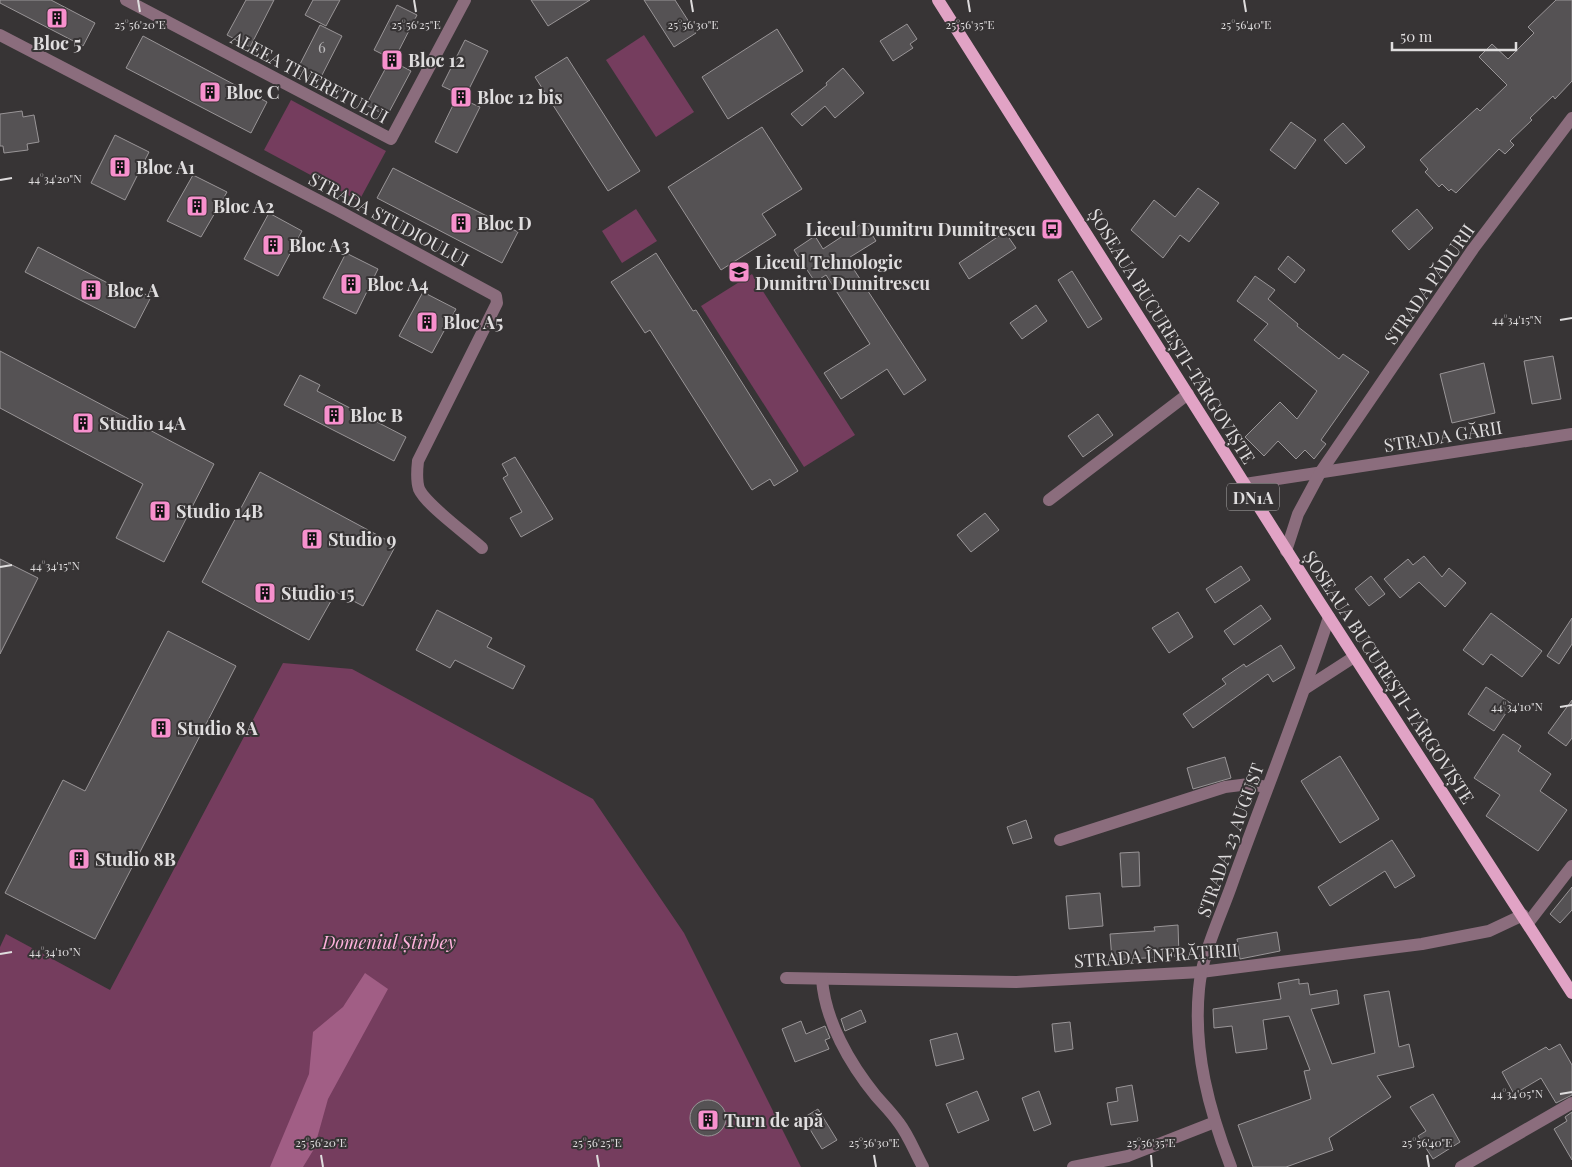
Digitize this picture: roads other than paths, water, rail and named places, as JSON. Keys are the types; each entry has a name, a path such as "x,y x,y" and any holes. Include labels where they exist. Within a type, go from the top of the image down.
{"main road":[{"name":"ȘOSEAUA BUCUREȘTI-TÂRGOVIȘTE","path":"938,0 1328,617 1526,919 1572,993"}],"street":[{"name":"ALEEA TINERETULUI","path":"126,0 391,140 464,0"},
{"path":"464,0 475,0"},
{"name":"STRADA STUDIOULUI","path":"0,35 337,210 496,296 497,303 418,462 416,475 419,489 427,500 482,548"},
{"name":"STRADA PĂDURII","path":"1286,551 1298,514 1320,473 1473,250 1572,118"},
{"path":"1049,500 1188,394"},
{"name":"STRADA GĂRII","path":"1245,484 1572,434"},
{"name":"STRADA 23 AUGUST","path":"1231,1167 1215,1122 1201,1066 1198,1004 1201,972 1267,787 1306,688 1328,617"},
{"path":"1306,688 1354,657"},
{"path":"1060,840 1225,787 1249,784 1267,787"},
{"name":"STRADA ÎNFRĂȚIRII","path":"786,978 1016,982 1201,972 1422,944 1489,931 1526,919 1572,866"},
{"path":"822,979 823,998 828,1014 842,1042 860,1075 900,1124 923,1167"},
{"path":"1460,1167 1572,1103"},
{"path":"1074,1167 1128,1156 1215,1122"}],"place":[{"name":"Bloc 5","path":"57,18"},
{"name":"Bloc 12","path":"392,60"},
{"name":"Bloc C","path":"210,92"},
{"name":"Bloc 12 bis","path":"461,97"},
{"name":"Bloc A1","path":"120,167"},
{"name":"Bloc A2","path":"197,206"},
{"name":"Bloc D","path":"461,223"},
{"name":"Liceul Dumitru Dumitrescu","path":"1052,229"},
{"name":"Bloc A3","path":"273,245"},
{"name":"Liceul Tehnologic Dumitru Dumitrescu","path":"739,272"},
{"name":"Bloc A4","path":"351,284"},
{"name":"Bloc A","path":"91,290"},
{"name":"Bloc A5","path":"427,322"},
{"name":"Bloc B","path":"334,415"},
{"name":"Studio 14A","path":"83,423"},
{"name":"Studio 14B","path":"160,511"},
{"name":"Studio 9","path":"312,539"},
{"name":"Studio 15","path":"265,593"},
{"name":"Studio 8A","path":"161,728"},
{"name":"Studio 8B","path":"79,859"},
{"name":"Turn de apă","path":"708,1120"}],"park label":[{"name":"Domeniul Știrbey","path":"389,942"}]}
